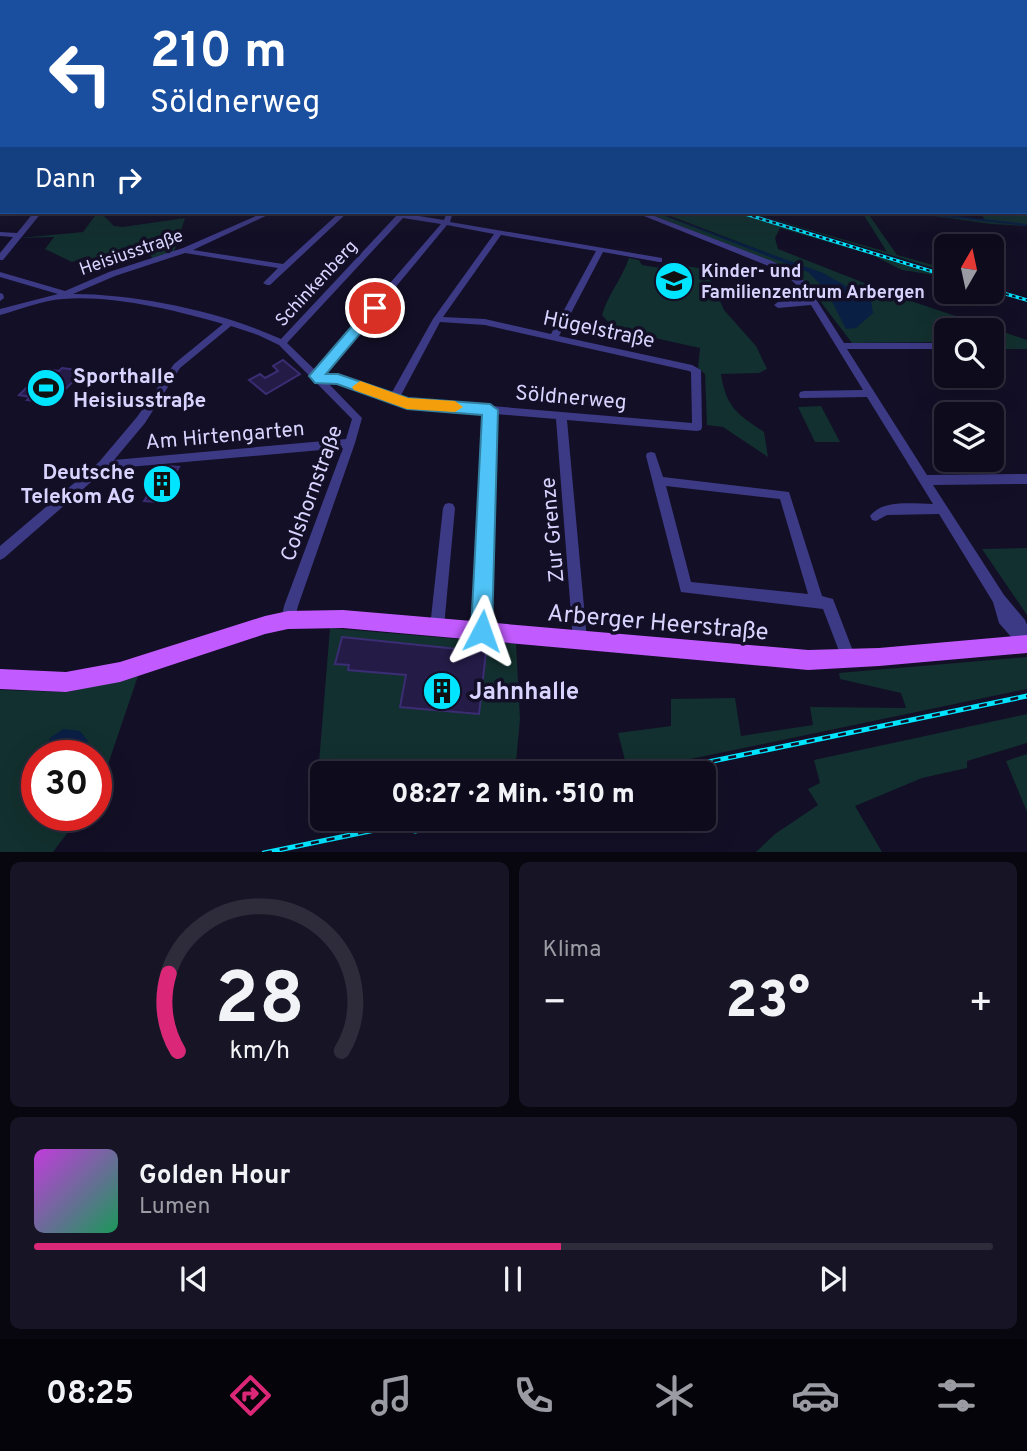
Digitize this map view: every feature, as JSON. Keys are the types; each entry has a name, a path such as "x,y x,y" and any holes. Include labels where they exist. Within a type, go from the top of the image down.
{"main road":[{"name":"Arberger Heerstraße","path":"0,678 66,682 120,672 251,629 288,620 344,619 760,656 849,659 1027,644"}],"street":[{"path":"0,258 36,214"},
{"name":"Heisiusstraße","path":"0,312 62,295 186,250 266,214"},
{"path":"267,284 342,214"},
{"path":"395,214 659,260"},
{"path":"318,378 446,223 449,214"},
{"path":"643,214 783,269 802,285 999,600 1004,618 1027,644"},
{"name":"Schinkenberg","path":"282,342 401,215"},
{"path":"394,398 437,319 499,232"},
{"path":"0,234 19,235"},
{"path":"186,250 285,267"},
{"path":"554,337 600,250"},
{"name":"Colshornstraße","path":"0,274 62,295 140,303 229,323 282,342 357,418 288,620"},
{"path":"778,305 814,302"},
{"name":"Hügelstraße","path":"437,319 485,322 692,368 696,370 697,428"},
{"path":"0,554 103,465 135,428 177,366 229,323"},
{"path":"841,346 934,346"},
{"name":"Söldnerweg","path":"318,378 338,379 407,403 697,428"},
{"path":"804,395 869,393"},
{"path":"482,631 490,410"},
{"name":"Zur Grenze","path":"561,416 580,640"},
{"name":"Am Hirtengarten","path":"103,465 350,443"},
{"path":"651,456 686,589 828,604 849,659"},
{"path":"924,480 1027,479"},
{"path":"659,481 785,495 817,601"},
{"path":"437,627 449,508"},
{"path":"876,516 885,510 941,509"}],"green space":[{"path":"96,214 103,214 114,226 123,227 185,218 174,252 153,259 146,249 104,261 85,257 72,262 45,249 54,237 19,238 83,232"},
{"path":"650,214 660,214 799,267 801,266 665,214 741,214 934,273 902,270 872,255 780,228 775,238 778,249 905,299 962,318 934,318 934,342 852,343 811,289 792,271"},
{"path":"755,214 887,252 863,214 868,214 897,255 934,265 934,268"},
{"path":"920,214 924,214 985,221 982,214 1027,214 1027,226"},
{"path":"629,258 639,260 642,265 660,268 664,263 706,269 724,310 756,346 767,369 759,373 721,374 726,394 734,409 764,432 768,457 723,427 707,425 705,374 698,368 700,348 614,329 602,315"},
{"path":"1004,332 1027,340 1027,349 1004,349"},
{"path":"821,406 840,442 815,442 798,407"},
{"path":"1027,548 1027,615 982,549"},
{"path":"330,628 516,644 520,719 516,761 319,761"},
{"path":"1027,657 1027,689 681,761 625,761 618,733 671,726 671,699 735,698 741,736 813,725 810,707 906,708 901,693 840,679 839,673"},
{"path":"138,676 112,753 112,740 21,740 21,831 69,831 53,852 0,852 0,690 67,692"},
{"path":"1027,714 1027,743 967,761 967,768 922,778 855,806 882,852 756,852 775,834 818,805 808,789 820,783 814,760"},
{"path":"1027,754 1027,812 1006,761"}],"water":[{"path":"660,214 823,273 871,300 873,313 856,328 846,329 826,290 808,272"},
{"path":"63,729 80,731 87,740 49,740"}],"building":[{"path":"283,360 300,374 266,394 249,380 260,374 265,378 278,371 273,366"},
{"name":"Sporthalle Heisiusstraße","path":"62,368 84,371 51,403 27,400 30,397 19,395 46,369 59,371"},
{"name":"Deutsche Telekom AG","path":"165,466 179,467 158,502 144,501"},
{"name":"Jahnhalle","path":"342,637 486,652 479,714 400,707 406,675 348,670 349,665 335,664"}],"waterway":[{"path":"930,214 1027,225"}],"railway":[{"path":"746,214 934,272"},
{"path":"1004,293 1027,300"},
{"path":"713,761 1027,696"},
{"path":"269,852 370,831"}],"slow traffic":[{"path":"360,387 407,403 455,407"}],"place":[{"name":"Kinder- und Familienzentrum Arbergen","path":"674,281"},
{"name":"Sporthalle Heisiusstraße","path":"46,388"},
{"name":"Deutsche Telekom AG","path":"162,484"},
{"name":"Jahnhalle","path":"442,691"}],"route":[{"path":"375,308 316,376 320,379 338,379 407,403 490,410 482,631"}]}
